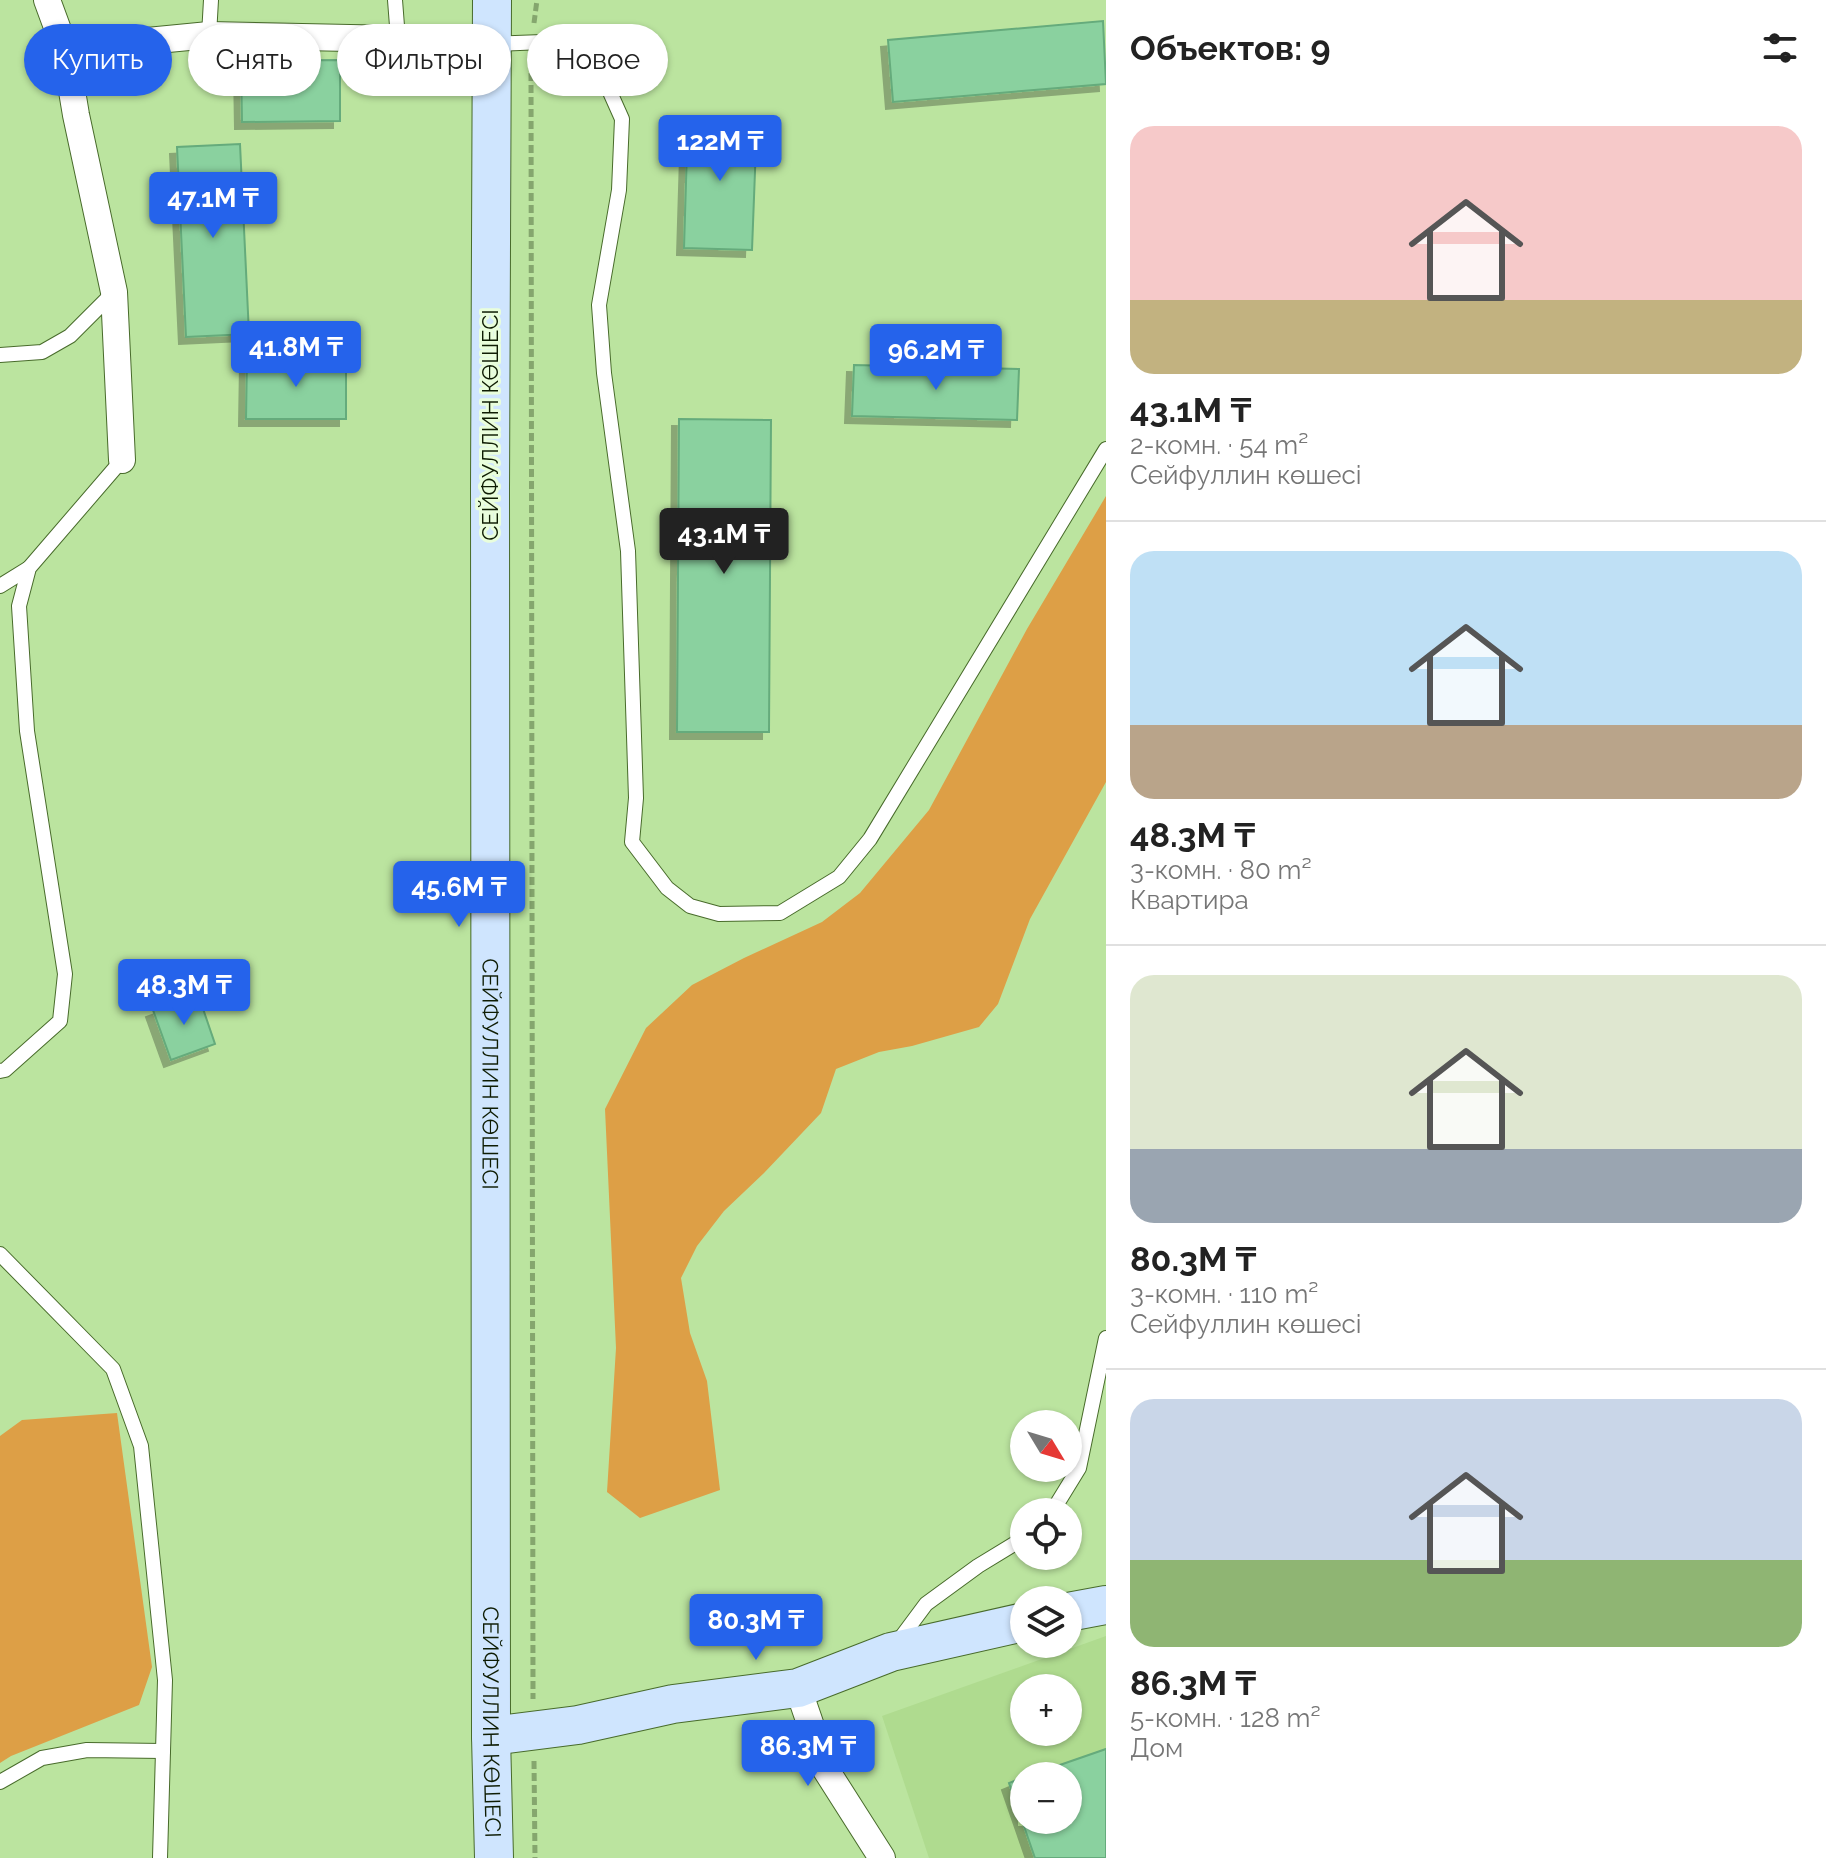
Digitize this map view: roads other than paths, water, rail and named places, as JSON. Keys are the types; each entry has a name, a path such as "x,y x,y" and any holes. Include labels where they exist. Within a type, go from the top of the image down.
{"main road":[{"name":"СЕЙФУЛЛИН КӨШЕСІ","path":"491,24 492,0"},
{"name":"СЕЙФУЛЛИН КӨШЕСІ","path":"491,96 491,1736 494,1858"},
{"path":"1082,1609 1106,1605"},
{"path":"491,1736 578,1725 673,1704 798,1688 891,1652 1010,1625"}],"street":[{"path":"47,0 56,24"},
{"path":"73,96 114,292 122,460"},
{"path":"798,1688 826,1770 882,1858"}],"lane":[{"path":"210,24 211,0"},
{"path":"395,0 397,24"},
{"path":"511,43 543,42 601,72 622,119 619,190 599,305 604,373 628,551 636,798 632,842 667,888 690,906 719,914 780,913 839,877 870,839 1106,449"},
{"path":"0,355 42,352 70,336 114,292"},
{"path":"0,586 29,568 122,460"},
{"path":"0,1071 5,1070 60,1021 65,974 27,731 19,606 29,568"},
{"path":"0,1254 113,1369 141,1446 165,1680 160,1858"},
{"path":"1061,1498 1079,1468 1106,1338"},
{"path":"891,1652 926,1604 1010,1547"},
{"path":"0,1782 42,1758 87,1750 163,1751"}]}
